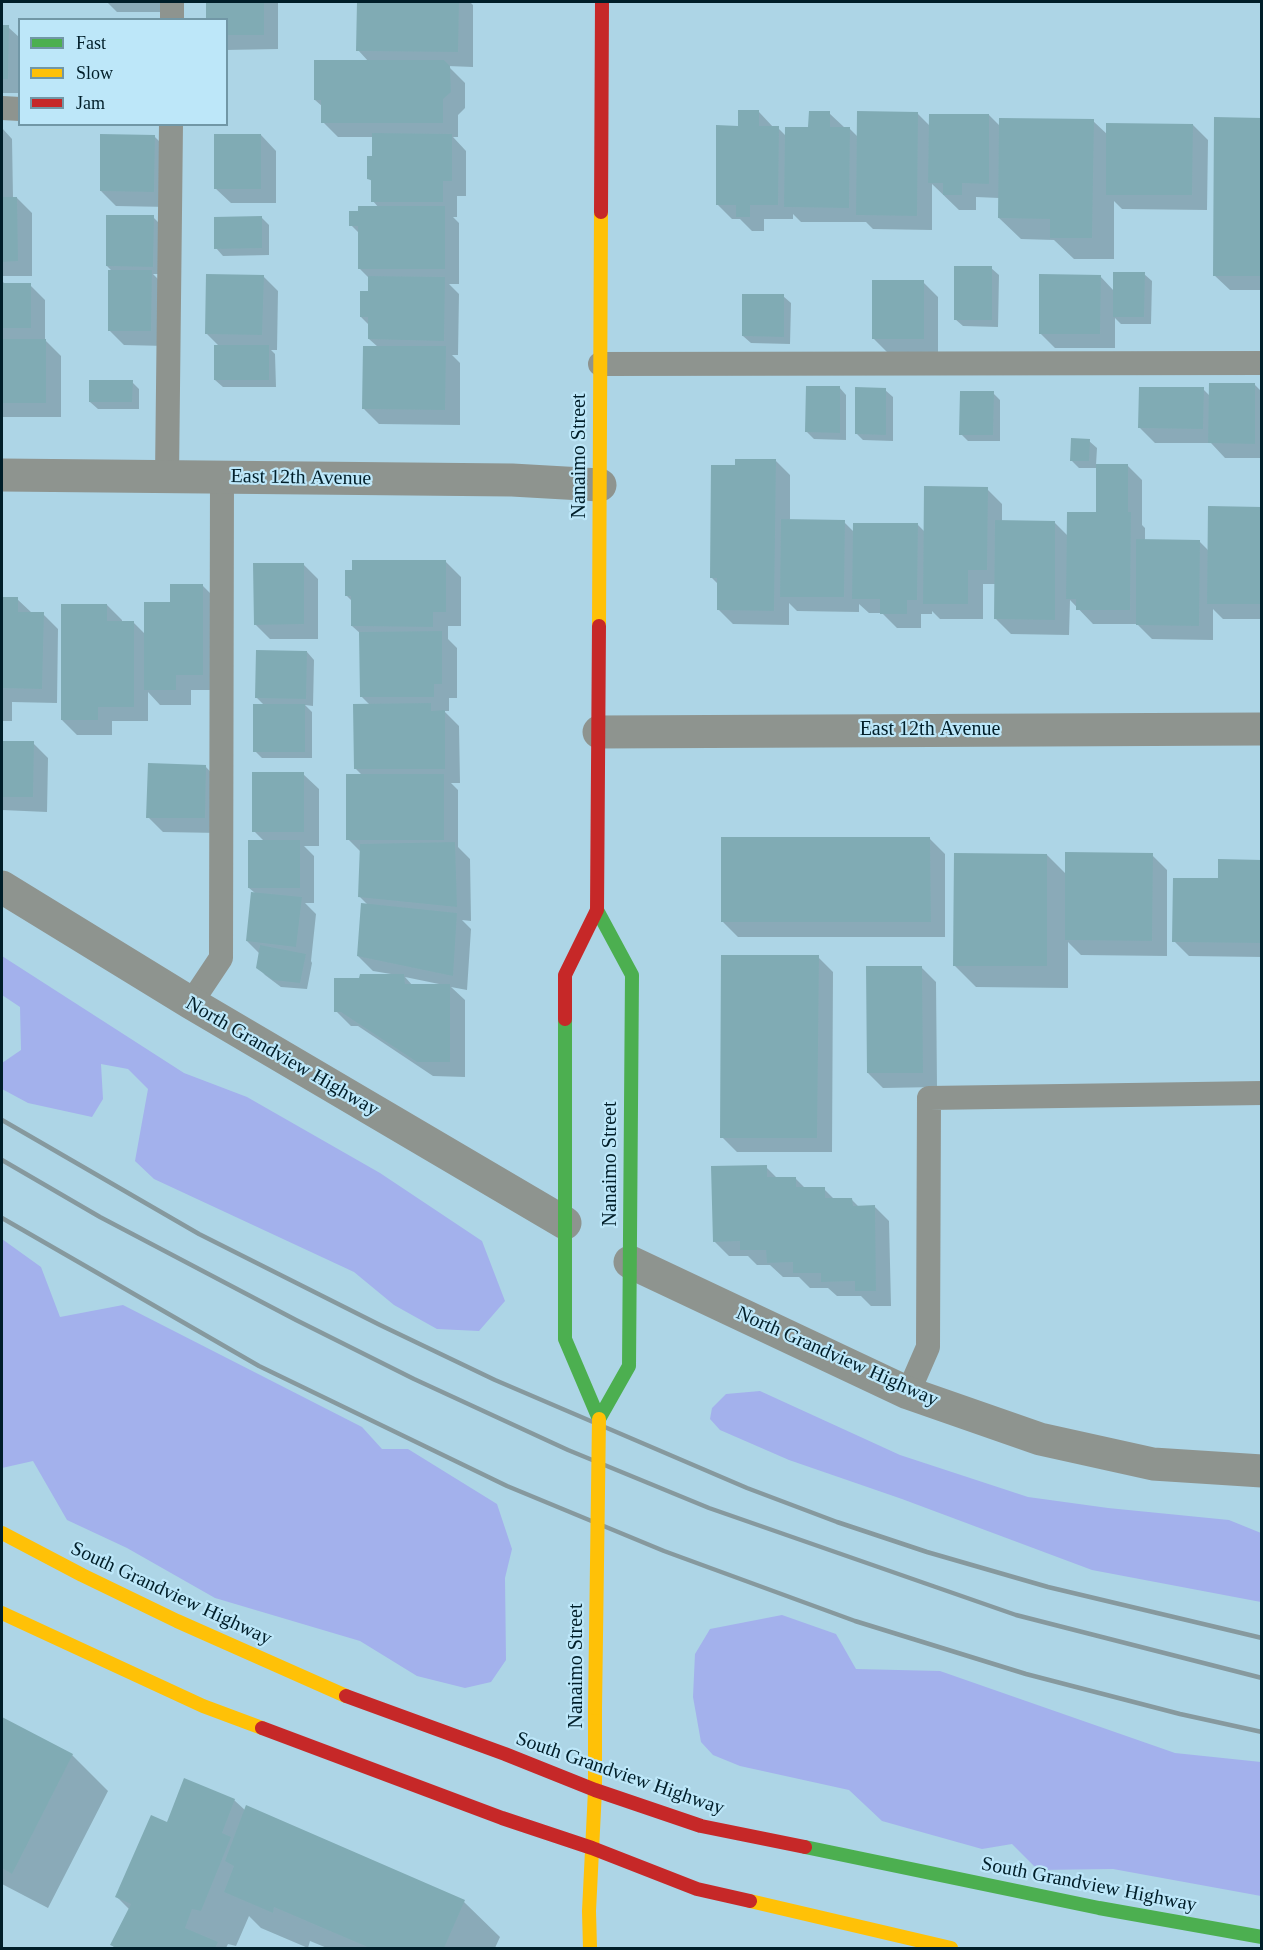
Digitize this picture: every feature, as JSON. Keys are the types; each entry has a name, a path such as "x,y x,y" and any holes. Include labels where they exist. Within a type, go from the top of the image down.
{"main road":[{"name":"Nanaimo Street","path":"590,1948 589,1911 595,1790 599,1419 565,1339 565,975 597,910 602,2"},
{"name":"Nanaimo Street","path":"597,910 632,975 628,1366 599,1419"},
{"name":"South Grandview Highway","path":"2,1533 177,1621 352,1699 506,1754 595,1790 701,1826 1099,1908 1262,1937"},
{"path":"2,1613 203,1706 502,1818 592,1848 697,1889 951,1948"}],"street":[{"name":"East 12th Avenue","path":"2,474 512,480 600,485"},
{"name":"East 12th Avenue","path":"599,732 1262,729"},
{"name":"North Grandview Highway","path":"2,887 191,1003 565,1223"},
{"name":"North Grandview Highway","path":"630,1262 908,1393 1041,1439 1153,1464 1262,1471"}],"lane":[{"path":"172,2 172,18"},
{"path":"2,108 18,108"},
{"path":"167,476 171,126"},
{"path":"600,364 1262,363"},
{"path":"191,1003 221,958 222,477"},
{"path":"908,1393 928,1347 929,1098 1262,1093"}],"shaded area":[{"path":"2,956 184,1073 247,1097 380,1173 482,1241 505,1301 479,1331 437,1329 394,1305 354,1272 154,1179 135,1161 148,1089 128,1069 101,1064 103,1099 92,1117 28,1103 2,1089 2,1063 21,1050 20,1007 2,995"},
{"path":"2,1239 41,1267 60,1317 123,1305 362,1427 382,1449 408,1449 497,1504 512,1549 505,1578 506,1660 491,1682 465,1688 417,1676 360,1641 215,1598 127,1548 67,1520 33,1461 2,1468"},
{"path":"760,1391 900,1455 1028,1497 1108,1508 1229,1520 1261,1533 1261,1602 1092,1570 902,1499 789,1460 720,1430 710,1419 712,1408 726,1394"},
{"path":"782,1615 836,1634 856,1669 940,1671 1175,1753 1261,1762 1261,1896 1113,1869 1038,1870 1012,1844 982,1849 882,1821 849,1790 740,1766 713,1755 701,1742 693,1697 695,1654 710,1629"}],"building":[{"path":"206,2 264,2 264,35 228,35 228,18 206,18"},
{"path":"357,2 459,2 458,52 356,51"},
{"path":"2,25 9,25 8,79 2,79"},
{"path":"314,60 444,60 450,66 451,92 443,99 443,123 321,123 321,100 314,100"},
{"path":"738,110 759,110 759,126 779,126 778,205 750,205 750,217 736,217 736,205 716,205 716,125 738,126"},
{"path":"809,111 830,111 830,127 850,127 849,208 784,207 785,127 808,127"},
{"path":"857,111 918,112 917,216 856,215"},
{"path":"929,114 989,114 989,184 962,183 962,195 943,195 943,183 928,183"},
{"path":"1214,117 1262,118 1262,276 1213,276"},
{"path":"999,118 1094,119 1092,238 1050,238 1050,219 998,218"},
{"path":"1106,123 1193,124 1192,195 1106,195"},
{"path":"372,133 452,134 452,181 443,181 443,202 371,202 371,180 367,179 367,156 372,156"},
{"path":"100,134 155,135 154,192 100,191"},
{"path":"214,134 261,134 261,189 214,189"},
{"path":"2,197 17,197 18,261 2,262"},
{"path":"358,206 445,206 445,269 358,269 358,226 349,226 349,211 358,211"},
{"path":"106,215 154,215 153,267 106,266"},
{"path":"262,216 262,248 214,249 214,217"},
{"path":"954,266 992,266 992,320 954,320"},
{"path":"108,270 152,270 151,331 108,331"},
{"path":"1113,272 1145,272 1144,317 1113,317"},
{"path":"206,274 264,275 262,335 205,334"},
{"path":"1039,274 1101,275 1100,334 1039,334"},
{"path":"368,276 445,277 444,341 368,339 368,317 360,317 360,291 368,291"},
{"path":"872,280 924,280 924,339 872,339"},
{"path":"2,283 31,283 31,328 2,328"},
{"path":"742,294 784,294 784,337 742,336"},
{"path":"2,339 46,339 46,403 2,403"},
{"path":"214,345 269,345 269,380 214,380"},
{"path":"363,346 446,346 445,410 362,409"},
{"path":"89,380 133,380 132,402 89,402"},
{"path":"1209,383 1255,383 1255,444 1208,443"},
{"path":"806,386 840,386 840,433 805,432"},
{"path":"855,387 886,388 886,435 855,434"},
{"path":"1139,387 1204,387 1203,429 1138,428"},
{"path":"960,391 994,391 993,435 959,435"},
{"path":"1071,438 1090,439 1089,461 1070,461"},
{"path":"735,459 776,459 774,611 717,610 717,578 710,578 711,465 735,465"},
{"path":"1096,464 1128,464 1128,512 1131,512 1130,610 1076,610 1076,599 1066,599 1067,512 1096,512"},
{"path":"924,486 988,487 987,570 968,570 968,604 923,604"},
{"path":"1208,506 1262,507 1262,604 1207,604"},
{"path":"781,519 845,520 844,597 780,597"},
{"path":"995,520 1055,521 1055,620 994,619"},
{"path":"853,523 918,523 917,600 907,600 907,614 880,614 880,599 852,599"},
{"path":"1136,539 1200,540 1199,626 1136,625"},
{"path":"352,560 446,560 446,612 433,612 433,627 351,626 351,596 345,596 345,570 352,570"},
{"path":"253,563 304,563 304,624 254,625"},
{"path":"170,584 203,584 203,675 176,675 176,690 144,690 144,602 170,602"},
{"path":"2,597 18,597 18,612 44,612 42,689 2,688"},
{"path":"61,604 107,604 107,621 134,621 134,707 98,707 98,720 61,720"},
{"path":"442,631 442,684 434,684 434,697 360,697 359,632"},
{"path":"256,650 307,651 306,699 255,698"},
{"path":"431,703 431,711 445,710 445,769 354,769 353,704"},
{"path":"253,704 305,704 305,752 253,752"},
{"path":"2,741 34,741 33,797 2,797"},
{"path":"148,763 206,765 205,818 146,818"},
{"path":"252,772 304,772 304,832 252,832"},
{"path":"346,774 444,774 444,840 346,840"},
{"path":"721,837 930,837 931,922 721,922"},
{"path":"248,840 300,840 300,888 248,888"},
{"path":"455,842 457,907 358,897 360,844"},
{"path":"1065,852 1153,853 1152,941 1065,940"},
{"path":"954,853 1047,854 1047,966 953,966"},
{"path":"1218,859 1262,860 1262,943 1172,942 1173,878 1218,878"},
{"path":"251,892 302,897 296,947 246,941"},
{"path":"361,903 457,913 453,976 357,956"},
{"path":"260,945 306,954 300,983 273,980 256,968"},
{"path":"721,955 819,955 817,1138 720,1138"},
{"path":"866,966 922,966 923,1073 867,1073"},
{"path":"360,974 404,974 405,984 450,984 450,1062 417,1062 341,1012 334,1012 334,978 359,978"},
{"path":"767,1165 767,1177 796,1177 796,1187 825,1187 825,1198 852,1198 853,1206 875,1205 876,1291 855,1291 855,1281 821,1282 821,1273 793,1273 793,1262 767,1263 766,1250 740,1250 740,1241 713,1242 711,1166"},
{"path":"2,1717 73,1754 12,1874 2,1868"},
{"path":"184,1778 235,1799 222,1833 231,1837 201,1911 192,1909 185,1928 218,1942 215,1948 117,1948 110,1945 131,1904 115,1897 151,1815 167,1822"},
{"path":"246,1805 465,1900 444,1948 370,1948 274,1907 273,1913 224,1892 234,1866 225,1861"}],"railway":[{"path":"2,1120 199,1234 380,1325 495,1380 747,1488 837,1522 927,1552 1048,1587 1262,1638"},
{"path":"2,1160 100,1217 414,1379 568,1450 709,1508 1016,1615 1262,1678"},
{"path":"2,1218 259,1366 507,1486 664,1551 855,1621 1026,1674 1180,1714 1262,1732"}],"traffic: fast":[{"path":"597,910 632,975 629,1366 599,1419"},
{"path":"565,1019 565,1339 599,1419"},
{"path":"805,1847 1099,1908 1262,1937"}],"traffic: slow":[{"path":"599,626 601,212"},
{"path":"595,1708 599,1419"},
{"path":"2,1533 177,1621 346,1696"},
{"path":"2,1613 203,1706 262,1728"},
{"path":"590,1948 595,1708"},
{"path":"750,1901 951,1948"}],"traffic: jam":[{"path":"601,212 602,2"},
{"path":"565,1019 565,975 597,910 599,626"},
{"path":"346,1696 505,1754 595,1790 701,1826 805,1847"},
{"path":"262,1728 502,1818 592,1848 697,1889 750,1901"}]}
